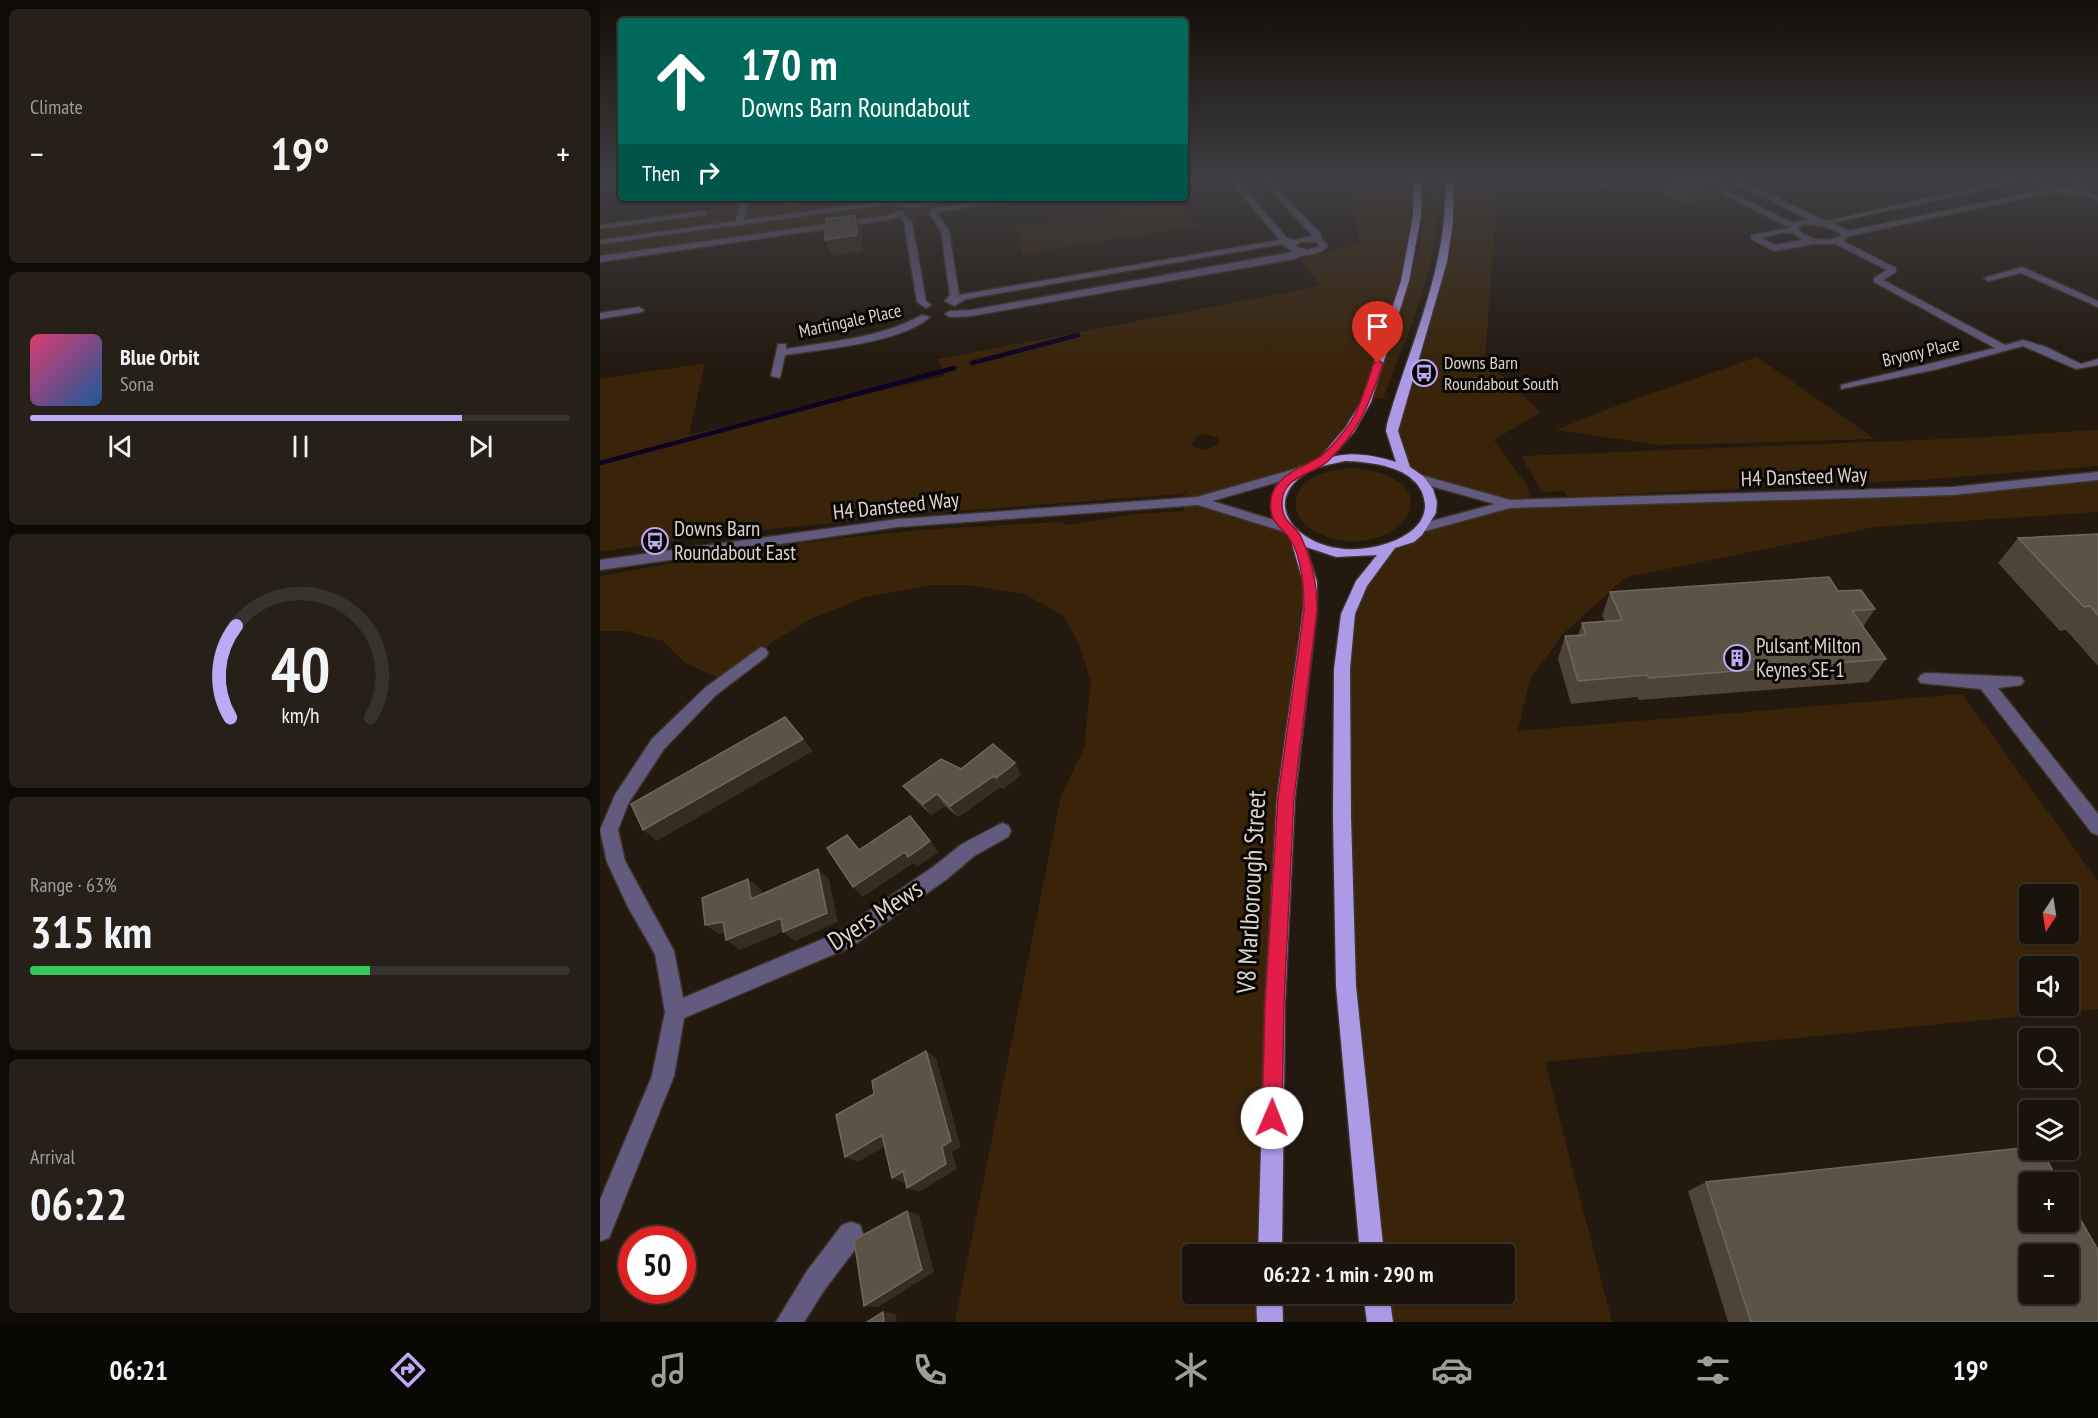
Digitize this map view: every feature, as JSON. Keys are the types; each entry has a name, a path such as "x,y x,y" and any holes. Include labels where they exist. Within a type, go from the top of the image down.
{"main road":[{"path":"1322,461 1358,420 1366,402 1405,281 1412,243"},
{"path":"1405,470 1392,431 1393,424 1437,285 1446,243"},
{"path":"1344,457 1366,458 1387,462 1405,470 1417,478 1426,489 1431,502 1430,515 1414,536 1389,549 1365,554 1340,553 1316,548 1296,538 1285,528 1277,513 1277,498 1284,484 1298,472 1322,461 1344,457"},
{"name":"V8 Marlborough Street","path":"1270,1244 1275,1004 1286,797 1310,610 1310,582 1296,538"},
{"path":"1371,1244 1346,986 1342,817 1342,669 1348,614 1361,584 1389,549"},
{"path":"1269,1304 1270,1322"},
{"path":"1378,1304 1380,1322"}],"street":[{"path":"600,259 713,243"},
{"name":"Martingale Place","path":"776,376 781,349 891,333 929,317 920,310 926,305 922,302 912,243"},
{"path":"947,243 955,296 952,302"},
{"path":"926,305 1225,251 1282,243 1292,243 1291,247 1298,252 1312,252 1323,248 1322,243"},
{"path":"1764,243 1774,248 1804,243"},
{"name":"Bryony Place","path":"1840,243 1893,270 1877,279 2005,349"},
{"path":"952,302 958,307 947,315 1294,256 1298,252"},
{"path":"1988,278 2022,270 2098,304"},
{"path":"600,316 639,310"},
{"name":"Bryony Place","path":"1845,387 2023,344 2042,349 2080,367 2098,362"},
{"path":"1854,371 1869,380"},
{"name":"H4 Dansteed Way","path":"600,565 898,523 1198,501 1298,472"},
{"name":"H4 Dansteed Way","path":"1422,528 1514,504 1953,491 2098,476"},
{"name":"H4 Dansteed Way","path":"1417,478 1514,504"},
{"name":"H4 Dansteed Way","path":"1198,501 1285,528"},
{"path":"600,1229 663,1076 675,1012 664,951 635,901 616,862 605,832 621,800 658,744 711,692 761,653"},
{"path":"1926,679 1985,683 2016,681"},
{"path":"1985,683 2098,827"},
{"name":"Dyers Mews","path":"675,1012 844,940 940,873 968,850 1002,831"},
{"path":"789,1322 816,1280 851,1234"}],"shaded area":[{"path":"600,243 738,243 600,262"},
{"path":"1020,243 1094,243 1023,254"},
{"path":"1360,243 1410,243 1405,281 1366,402 1322,461 1199,501 1285,528 1296,538 1310,610 1296,639 1302,665 1271,1244 1182,1244 1182,1304 1265,1304 1261,1322 955,1322 1061,796 1084,748 1091,682 1079,643 1063,616 1025,594 967,585 931,585 866,597 813,618 775,640 725,681 684,662 663,641 626,631 600,631 600,576 752,550 870,535 1061,522 1066,525 1136,514 1185,511 1180,502 1188,489 1182,494 931,513 692,537 600,552 600,379 705,363 689,435 944,376 938,359 1321,286 1300,259","holes":["1206,434 1217,437 1220,441 1218,445 1204,450 1194,447 1192,443 1198,436"]},
{"path":"1435,243 1422,292 1383,399 1372,398 1395,332 1419,244"},
{"path":"1443,243 1494,243 1485,360 1541,412 1494,440 1527,485 1532,504 1953,491 2098,475 2098,512 1875,527 1626,577 1562,635 1530,679 1518,731 1962,694 2098,881 2098,1009 2079,1011 2079,956 2019,956 2019,1016 2025,1016 1545,1062 1612,1322 1385,1322 1379,1304 1515,1304 1515,1244 1371,1244 1346,986 1348,614 1389,549 1422,528 1509,505 1417,478 1405,470 1392,431 1437,285"},
{"path":"1757,357 1875,439 1660,445 1556,430 1624,403"},
{"path":"2098,430 2098,466 1920,480 1567,497 1564,491 1542,492 1521,456 1968,438"},
{"path":"1355,468 1388,476 1406,489 1411,505 1404,520 1389,533 1367,540 1341,540 1312,530 1301,520 1297,511 1296,501 1301,488 1313,477 1321,474"}],"building":[{"path":"2098,534 2098,615 2090,606 2084,607 2018,538"},
{"name":"Pulsant Milton Keynes SE-1","path":"1829,577 1838,591 1861,590 1875,609 1852,611 1886,659 1649,678 1647,675 1578,681 1565,636 1586,635 1582,623 1622,620 1610,592"},
{"path":"785,717 803,739 643,830 631,804"},
{"path":"993,744 1015,763 996,778 994,776 950,806 937,794 923,804 903,786 941,759 961,769"},
{"path":"910,816 930,841 908,857 905,852 853,887 827,848 847,835 859,850"},
{"path":"818,869 827,913 783,932 781,918 726,940 723,922 705,925 702,898 748,879 751,899"},
{"path":"926,1051 951,1141 942,1147 946,1164 907,1188 903,1171 892,1178 882,1135 845,1157 836,1115 874,1094 872,1081"},
{"path":"2019,1148 2019,1160 2047,1160 2054,1172 2019,1172 2019,1232 2079,1232 2079,1217 2098,1250 2098,1322 1751,1322 1706,1182"},
{"path":"907,1211 922,1270 864,1306 854,1240"},
{"path":"883,1312 884,1322 867,1322"}],"waterway":[{"path":"972,363 1078,335"},
{"path":"600,463 954,368"}],"place":[{"name":"Downs Barn Roundabout South","path":"1424,373"},
{"name":"Downs Barn Roundabout East","path":"655,541"},
{"name":"Pulsant Milton Keynes SE-1","path":"1737,658"}],"route":[{"path":"1272,1118 1275,1004 1286,797 1310,610 1310,582 1296,538 1285,528 1277,513 1277,498 1284,484 1309,465 1322,461 1358,420 1378,363"}]}
